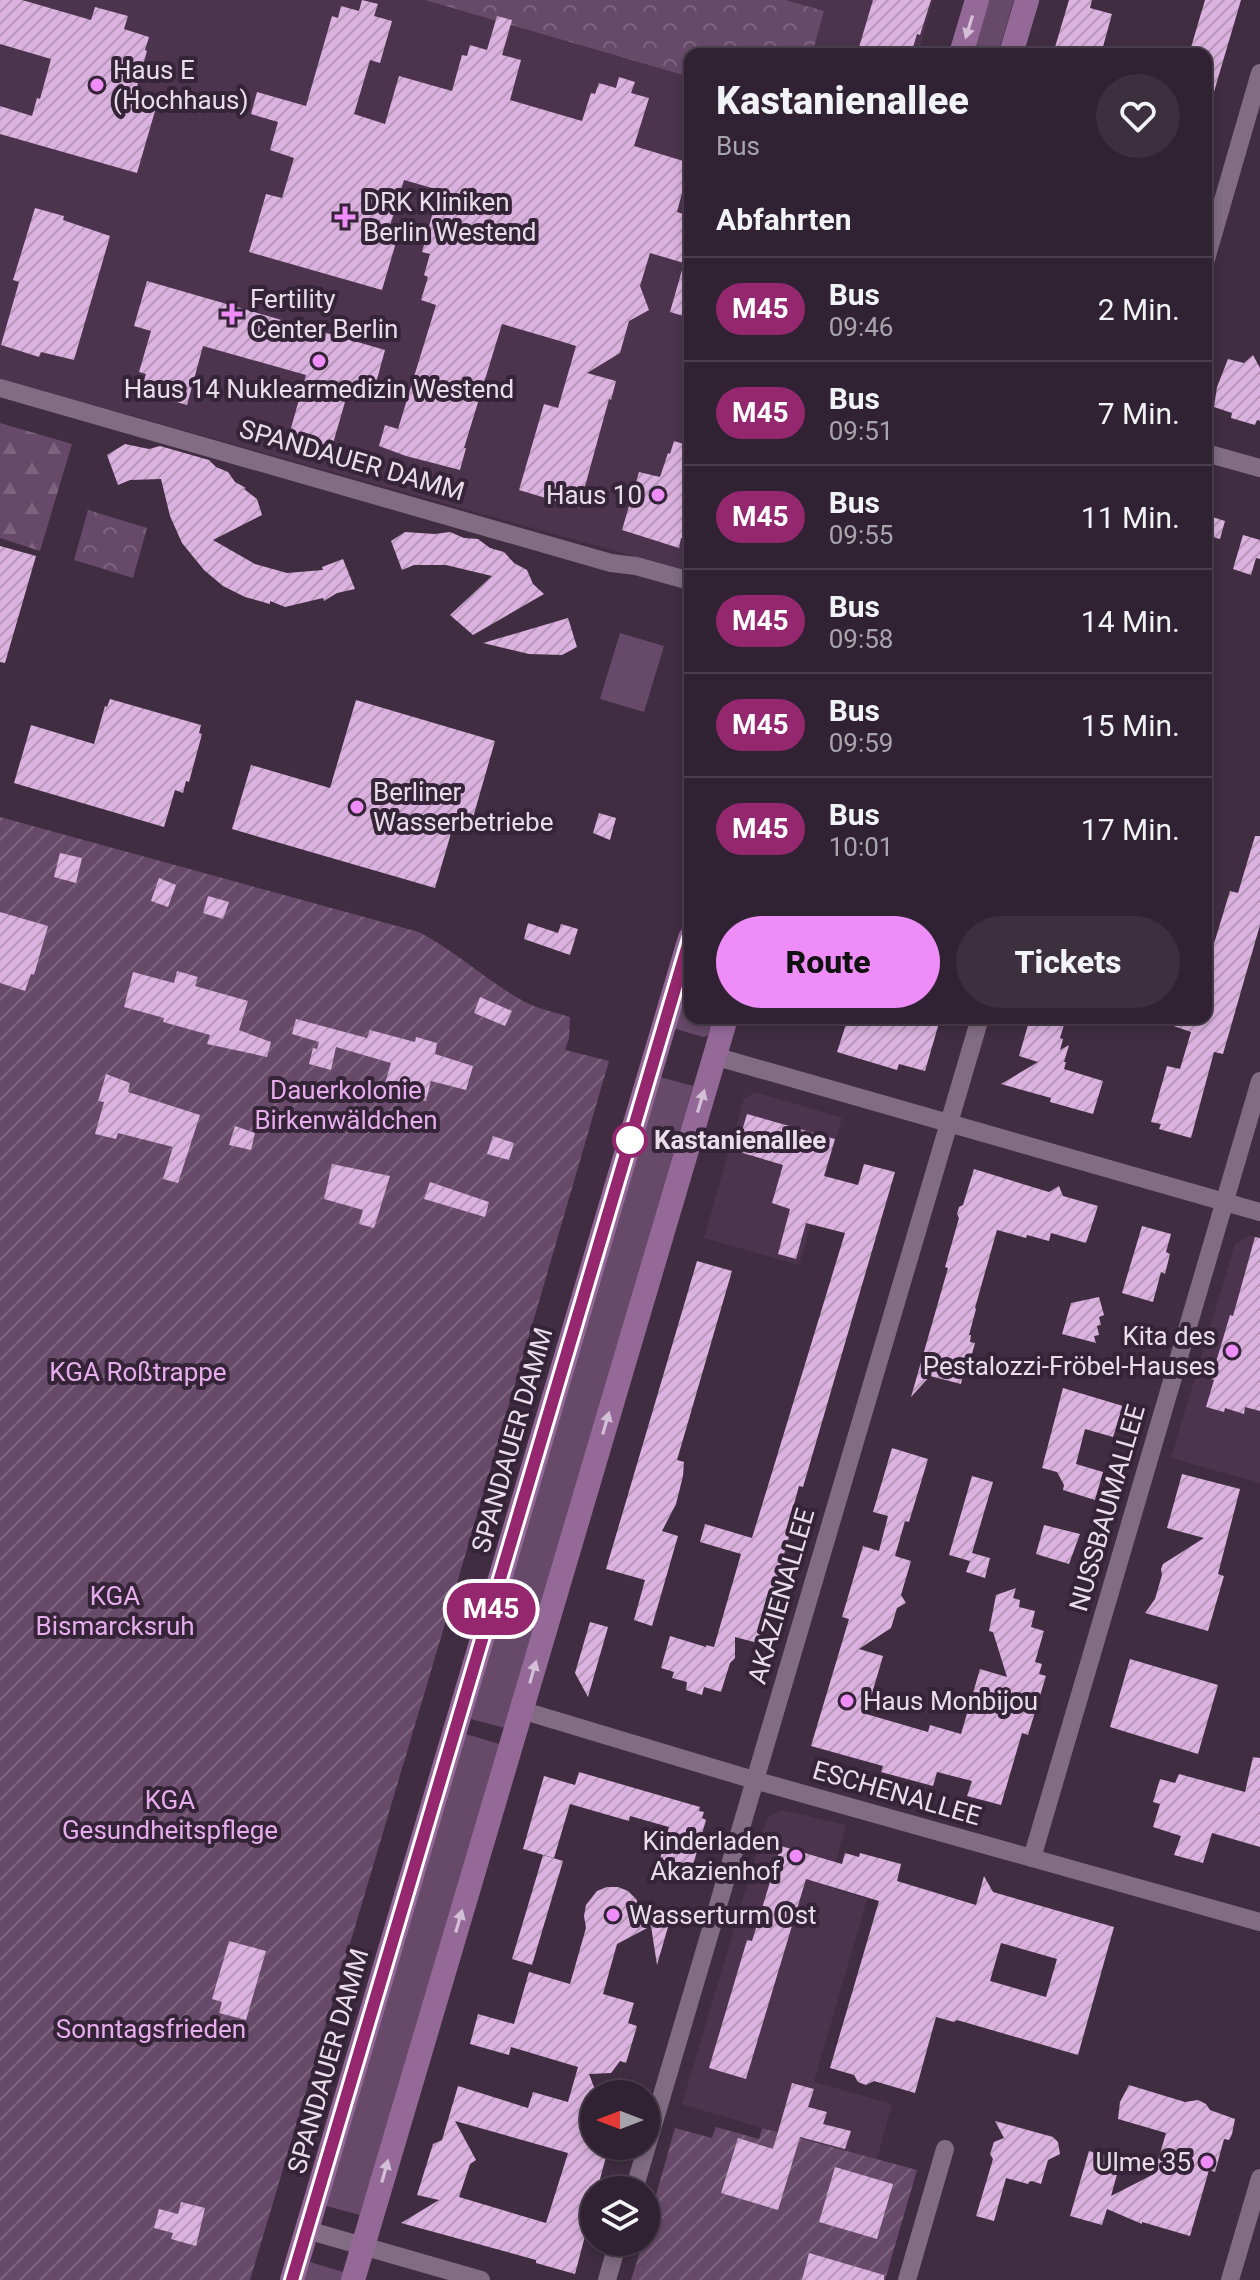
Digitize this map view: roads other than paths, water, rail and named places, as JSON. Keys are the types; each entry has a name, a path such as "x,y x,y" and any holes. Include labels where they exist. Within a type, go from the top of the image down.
{"main road":[{"path":"963,48 977,0"},
{"path":"1013,48 1027,0"},
{"name":"SPANDAUER DAMM","path":"292,2280 684,958"},
{"path":"353,2280 724,1024"}],"street":[{"path":"1212,238 1260,73"},
{"name":"SPANDAUER DAMM","path":"0,388 597,559 684,579"},
{"path":"1212,455 1260,468"},
{"name":"AKAZIENALLEE","path":"638,2176 978,1024"},
{"path":"714,1056 1260,1212"},
{"name":"NUSSBAUMALLEE","path":"1032,1858 1260,1081"},
{"name":"ESCHENALLEE","path":"521,1710 754,1780 1260,1922"},
{"path":"907,2280 945,2149"},
{"path":"1230,2280 1260,2178"},
{"path":"307,2230 481,2280"},
{"path":"607,2280 614,2256"}],"place":[{"name":"Haus E (Hochhaus)","path":"97,85"},
{"name":"DRK Kliniken Berlin Westend","path":"345,217"},
{"name":"Fertility Center Berlin","path":"232,314"},
{"name":"Haus 14 Nuklearmedizin Westend","path":"319,361"},
{"name":"Haus 10","path":"658,495"},
{"name":"Berliner Wasserbetriebe","path":"357,807"},
{"name":"Kastanienallee","path":"630,1140"},
{"name":"Kita des Pestalozzi-Fröbel-Hauses","path":"1232,1351"},
{"name":"Haus Monbijou","path":"847,1701"},
{"name":"Kinderladen Akazienhof","path":"796,1856"},
{"name":"Wasserturm Ost","path":"613,1915"},
{"name":"Ulme 35","path":"1207,2162"}],"park label":[{"name":"Dauerkolonie Birkenwäldchen","path":"346,1105"},
{"name":"KGA Roßtrappe","path":"138,1372"},
{"name":"KGA Bismarcksruh","path":"115,1611"},
{"name":"KGA Gesundheitspflege","path":"170,1815"},
{"name":"Sonntagsfrieden","path":"151,2029"}]}
